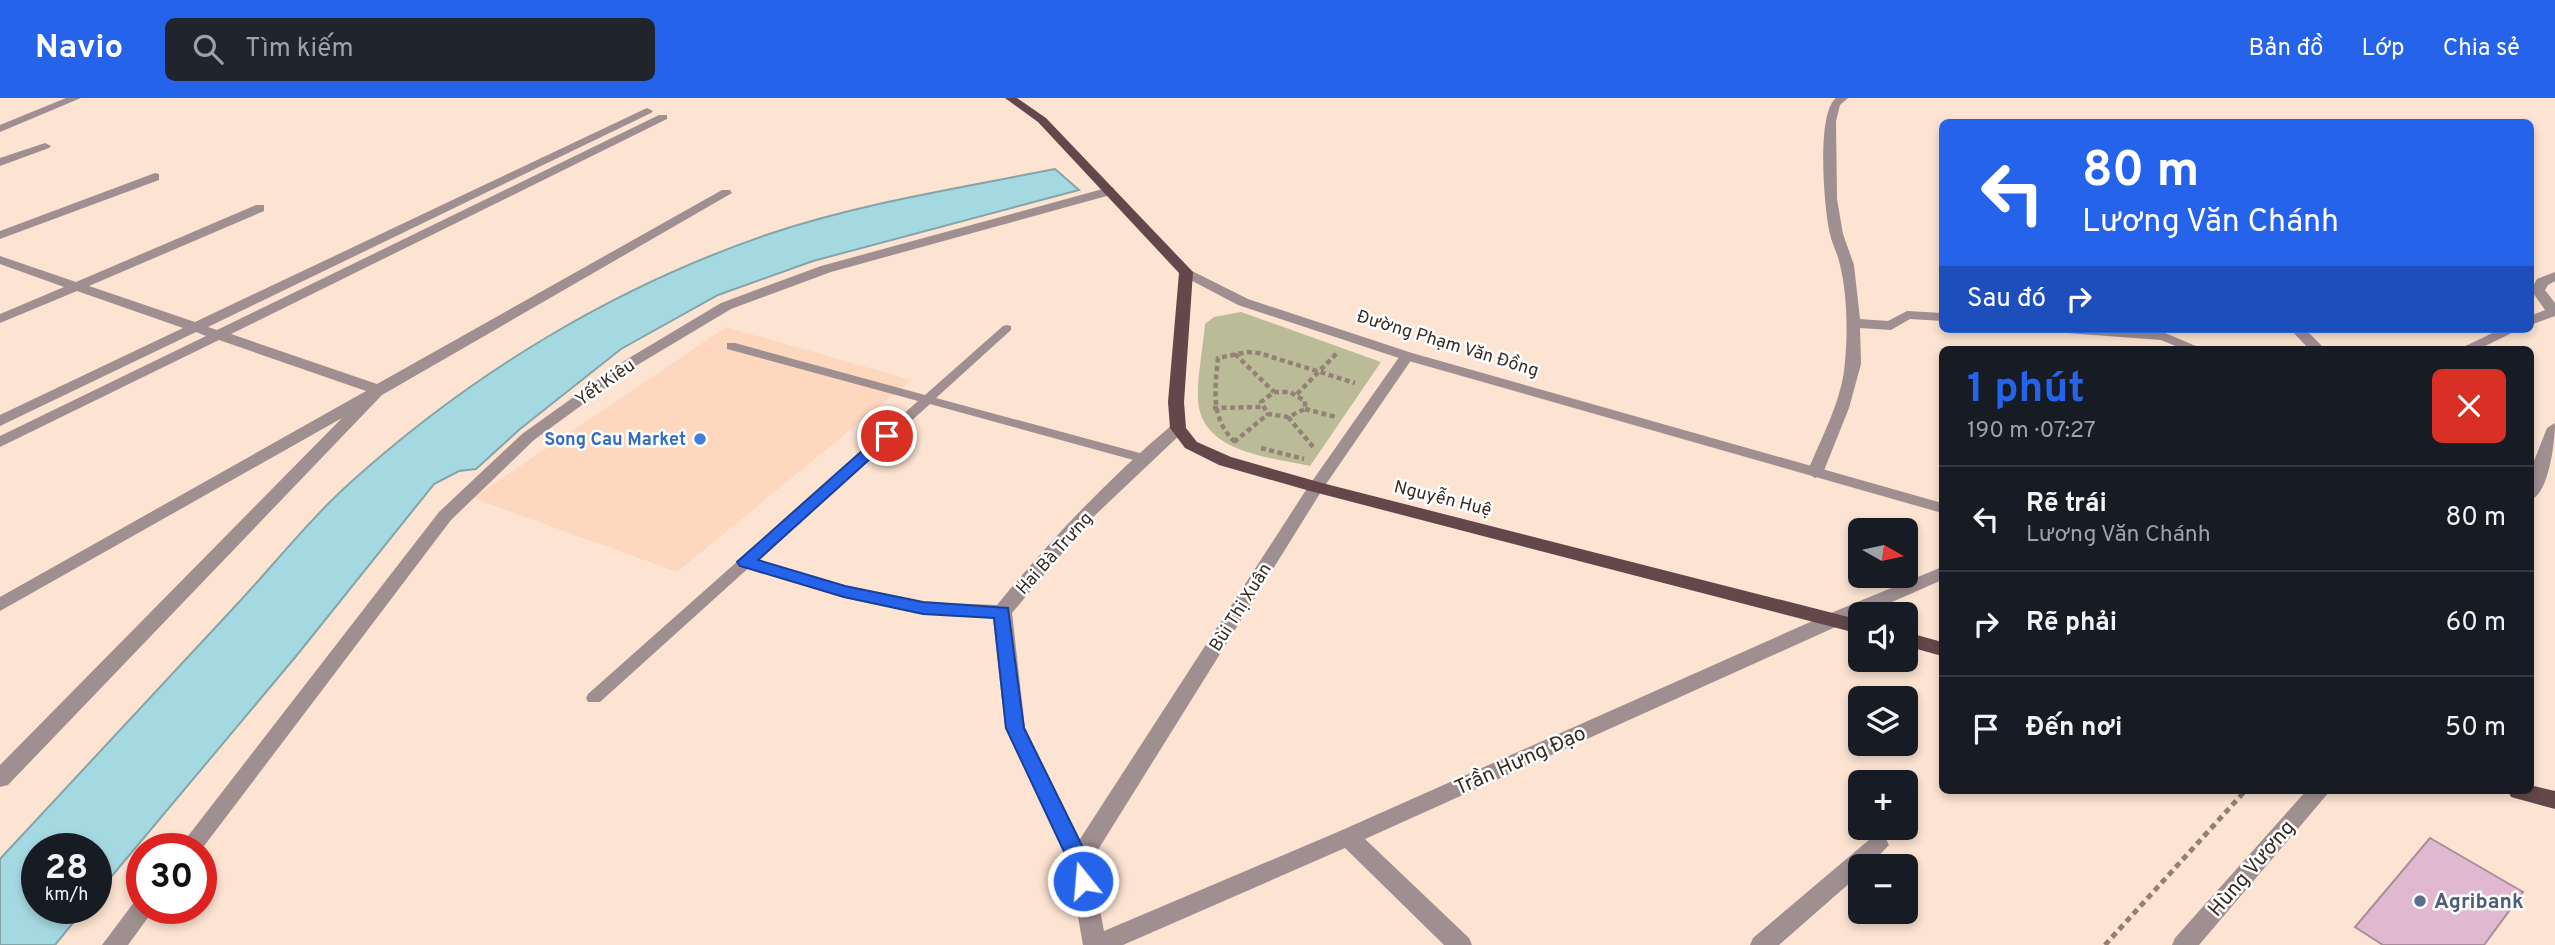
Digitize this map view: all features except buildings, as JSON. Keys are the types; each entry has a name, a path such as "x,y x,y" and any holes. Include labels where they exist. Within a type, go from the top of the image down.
{"main road":[{"name":"Đường Phạm Văn Đồng","path":"1010,98 1024,105 1042,120 1186,272"},
{"path":"1178,428 1176,402 1186,272"},
{"name":"Nguyễn Huệ","path":"1178,428 1191,445 1225,461 1316,487 1848,624"},
{"path":"1918,642 1939,648"},
{"path":"2531,794 2555,800"}],"street":[{"path":"0,129 76,98"},
{"path":"1815,472 1841,408 1853,364 1853,323 1847,265 1836,234 1830,199 1830,121 1835,104 1843,98"},
{"path":"0,421 647,111"},
{"path":"0,442 663,117"},
{"path":"0,162 46,146"},
{"path":"0,235 155,177"},
{"name":"Yết Kiêu","path":"201,833 445,516 528,437 629,364 726,306 826,269 1110,191"},
{"path":"0,604 726,193"},
{"path":"0,319 260,208"},
{"path":"0,260 378,390"},
{"name":"Đường Phạm Văn Đồng","path":"1186,272 1242,302 1407,356 1939,507"},
{"path":"2534,319 2555,311 2543,300 2538,290 2542,282 2555,276"},
{"path":"1853,323 1885,327 1897,324 1907,315 1939,317"},
{"path":"2122,333 2163,336 2189,346"},
{"path":"2301,333 2315,346"},
{"path":"2473,346 2504,333"},
{"name":"Bùi Thị Xuân","path":"1079,860 1316,487 1407,356"},
{"path":"0,779 378,390"},
{"name":"Hai Bà Trưng","path":"1002,612 1040,563 1142,458 1178,428"},
{"path":"2534,484 2555,428"},
{"path":"746,562 844,592 923,608 1002,612 1015,728 1079,860 1096,945"},
{"name":"Trần Hưng Đạo","path":"1096,945 1348,837 1939,574"},
{"name":"Hùng Vương","path":"2184,945 2316,794"},
{"path":"1348,837 1460,945"},
{"path":"1762,945 1878,845"},
{"path":"114,945 130,924"}],"lane":[{"path":"594,698 1007,328"},
{"path":"732,346 1142,458"}],"path":[{"path":"1245,444 1234,442 1220,426 1213,408 1218,358 1259,353 1355,383"},
{"path":"1234,354 1274,393"},
{"path":"1297,394 1337,354"},
{"path":"1261,407 1263,398 1274,393 1297,394 1305,401 1304,410"},
{"path":"1213,408 1261,407 1268,414 1288,417 1304,410 1336,417"},
{"path":"1234,442 1268,414"},
{"path":"1288,417 1314,448"},
{"path":"1257,447 1304,459"},
{"path":"2105,945 2242,794"}],"shaded area":[{"name":"Song Cau Market","path":"726,327 911,380 677,572 473,498"}],"green space":[{"path":"1241,312 1381,362 1310,466 1240,450 1224,442 1211,431 1202,418 1198,391 1205,324 1214,317"}],"water":[{"path":"1055,169 1079,190 813,261 718,295 621,349 520,429 476,469 459,471 434,484 297,655 148,833 126,833 126,859 112,876 112,833 24,833 322,510 397,442 446,405 547,337 655,280 769,234 839,213"},
{"path":"21,836 21,924 72,924 55,945 0,945 0,859"}],"place":[{"name":"Song Cau Market","path":"700,439"},
{"name":"Agribank","path":"2420,901"}],"route":[{"path":"887,436 746,562 844,592 923,608 1002,612 1015,728 1079,860 1083,881"}]}
